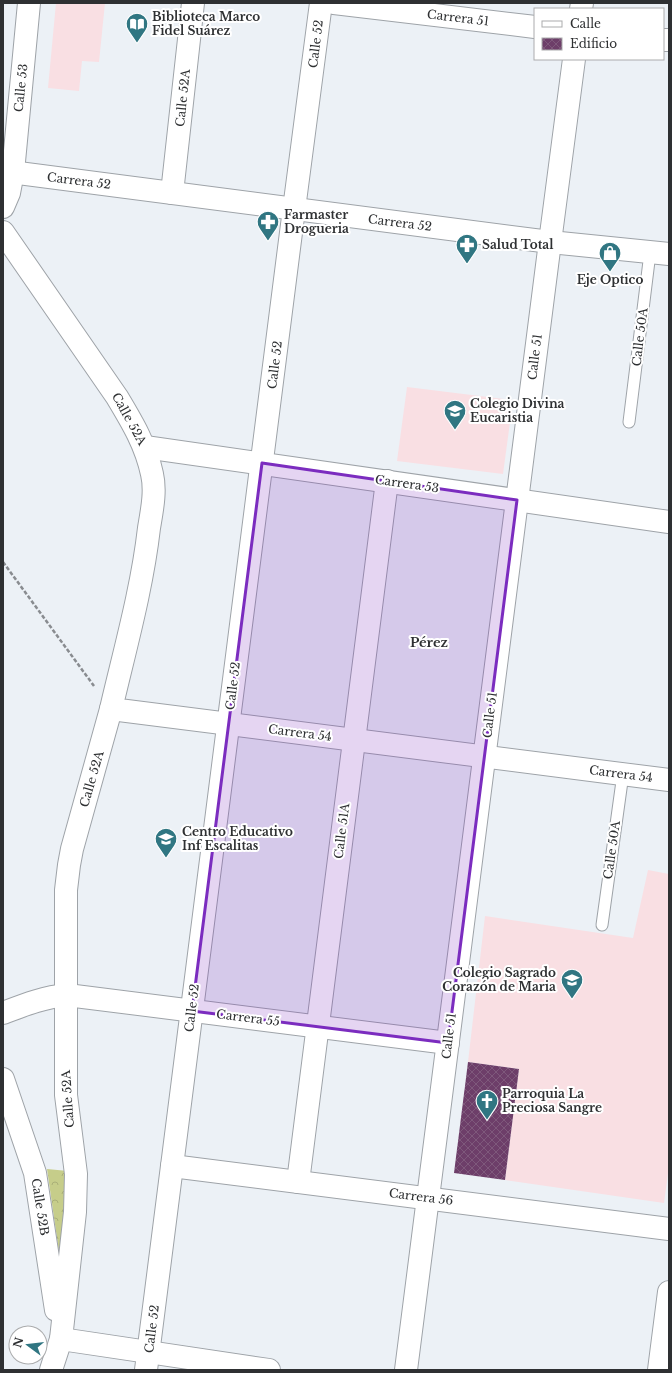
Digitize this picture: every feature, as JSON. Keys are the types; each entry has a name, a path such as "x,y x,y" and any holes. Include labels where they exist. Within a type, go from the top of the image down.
{"street":[{"name":"Calle 53","path":"3,207 9,193 8,172 29,3"},
{"name":"Calle 52A","path":"172,193 193,3"},
{"name":"Calle 52","path":"147,1361 321,3"},
{"name":"Carrera 51","path":"334,3 534,27"},
{"name":"Calle 51","path":"406,1370 574,60"},
{"name":"Carrera 52","path":"8,172 550,242 660,254"},
{"name":"Calle 52A","path":"3,232 134,424 145,447 152,475 153,497 146,556 111,709 69,865 66,890 66,1095 76,1174 75,1212 61,1339 50,1370"},
{"name":"Carrera 53","path":"145,447 669,522"},
{"name":"Calle 51A","path":"298,1182 386,481"},
{"name":"Carrera 54","path":"111,709 669,780"},
{"name":"Carrera 55","path":"3,1013 35,1000 52,996 67,995 448,1043"},
{"name":"Calle 52B","path":"3,1078 35,1173 61,1339"},
{"name":"Carrera 56","path":"172,1166 669,1229"},
{"path":"658,1370 669,1292"},
{"path":"61,1339 147,1361 269,1370"}],"lane":[{"name":"Calle 50A","path":"629,422 660,254"},
{"name":"Calle 50A","path":"602,925 623,774"}],"path":[{"path":"3,562 111,709"}],"highlighted area":[{"path":"262,463 517,500 448,1043 192,1011"}],"shaded area":[{"path":"56,3 105,3 99,62 82,61 79,91 48,88"},
{"name":"Colegio Divina Eucaristia","path":"407,387 513,400 503,474 397,461"},
{"name":"Colegio Sagrado Corazón de Maria","path":"648,870 669,874 669,1166 664,1203 505,1180 519,1069 468,1062 485,916 633,938"}],"green space":[{"path":"47,1169 68,1171 61,1266"}],"building":[{"name":"Parroquia La Preciosa Sangre","path":"468,1062 519,1069 505,1180 454,1173"}],"place":[{"name":"Biblioteca Marco Fidel Suárez","path":"137,44"},
{"name":"Farmaster Drogueria","path":"268,242"},
{"name":"Salud Total","path":"467,264"},
{"name":"Eje Optico","path":"610,272"},
{"name":"Colegio Divina Eucaristia","path":"455,430"},
{"name":"Centro Educativo Inf Escalitas","path":"166,858"},
{"name":"Colegio Sagrado Corazón de Maria","path":"572,1000"},
{"name":"Parroquia La Preciosa Sangre","path":"487,1120"}],"district":[{"name":"Pérez","path":"429,642"}]}
